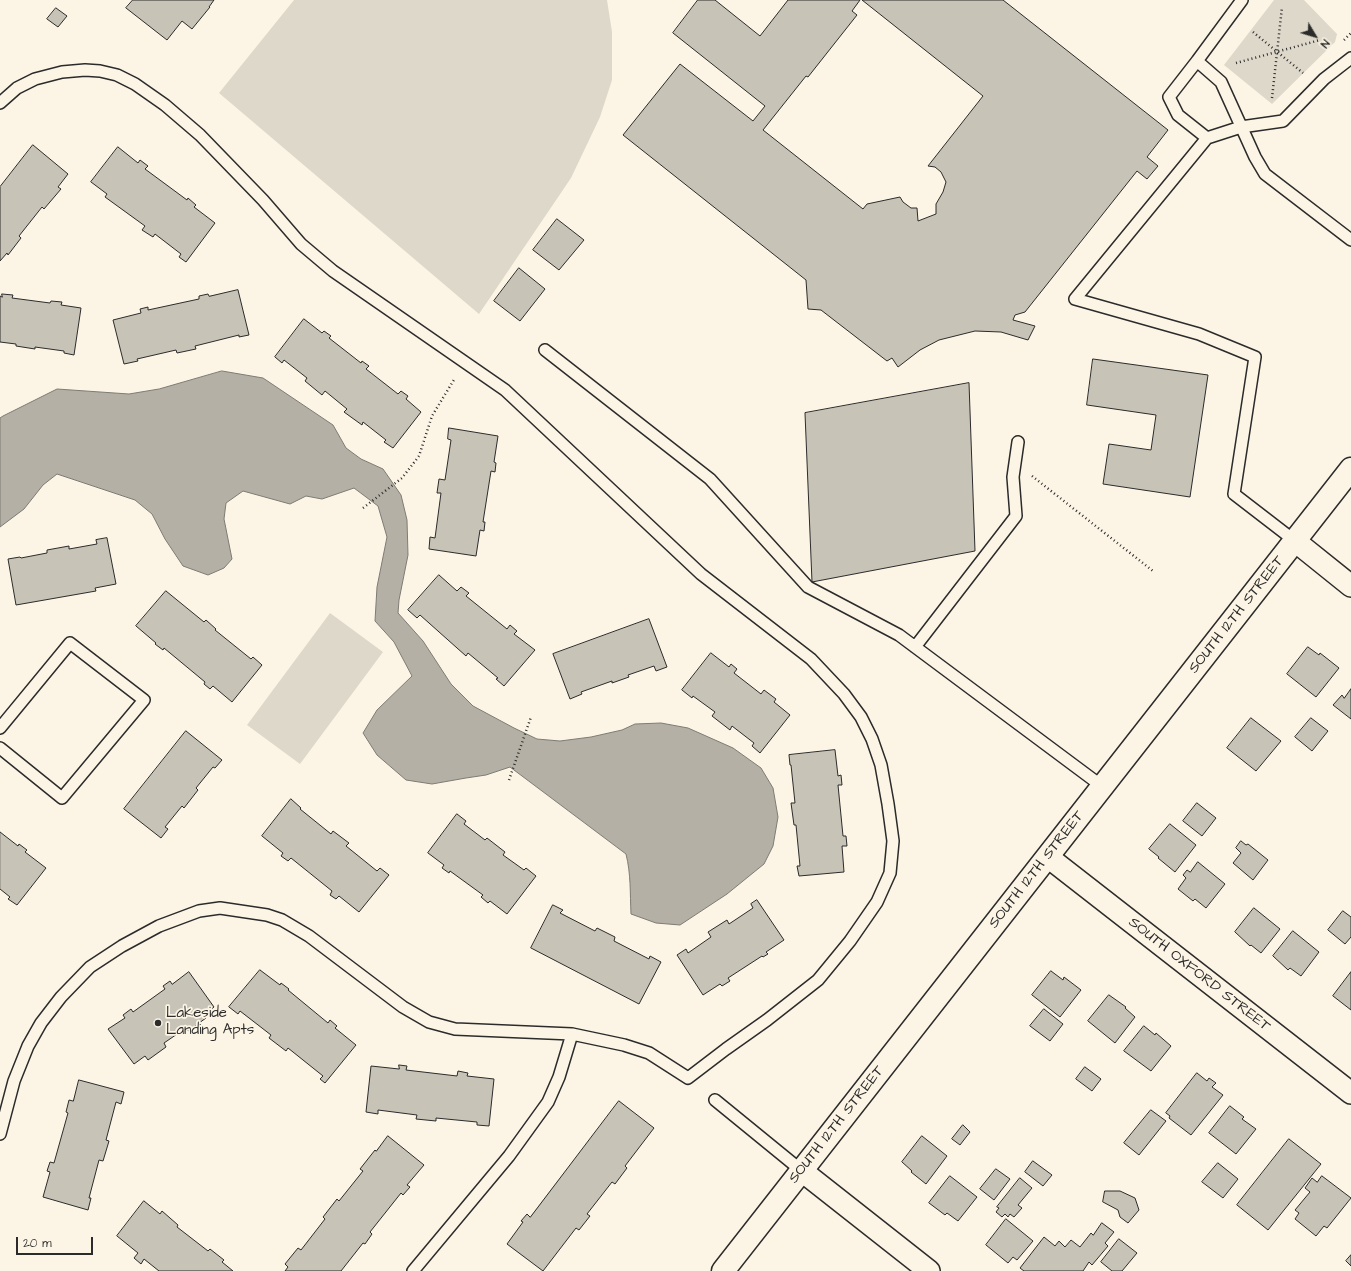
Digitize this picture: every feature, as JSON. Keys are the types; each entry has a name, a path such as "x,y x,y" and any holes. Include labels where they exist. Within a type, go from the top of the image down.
{"main road":[{"name":"SOUTH 12TH STREET","path":"723,1271 1351,469"}],"street":[{"path":"1295,541 1351,586"},
{"name":"SOUTH OXFORD STREET","path":"1048,857 1351,1093"},
{"path":"802,1171 929,1271"}],"lane":[{"path":"1207,138 1178,115 1169,97 1197,62 1242,0"},
{"path":"1295,541 1234,494 1255,358 1199,334 1075,299 1207,138 1241,127 1283,121 1324,79 1351,58"},
{"path":"1197,62 1221,82 1255,157 1265,174 1351,240"},
{"path":"0,103 17,88 34,79 62,72 100,70 117,75 134,84 165,105 200,135 263,200 301,244 333,272 505,390 701,574 811,659 844,694 861,717 872,739 881,765 893,841 890,873 877,902 850,941 818,980 767,1020 688,1078 649,1053 624,1045 572,1034 455,1029 429,1022 403,1007 309,936 282,920 267,915 220,908 198,911 159,926 122,946 90,967 61,997 41,1023 28,1046 14,1081 0,1134"},
{"path":"545,350 710,479 808,587 899,635 1103,786"},
{"path":"915,647 1016,516 1013,477 1018,442"},
{"path":"0,728 70,643 144,700 62,798 0,748"},
{"path":"413,1271 509,1156 548,1102 559,1077 572,1034"},
{"path":"715,1100 802,1171"}],"path":[{"path":"1272,98 1282,7"},
{"path":"1253,32 1304,73"},
{"path":"1236,63 1320,40"},
{"path":"363,508 402,478 419,456 432,416 464,362"},
{"path":"1013,477 1033,476 1153,570"},
{"path":"509,780 531,717"}],"shaded area":[{"path":"294,0 607,0 612,32 612,80 600,117 571,178 479,314 219,93"},
{"path":"1274,0 1304,0 1337,34 1335,42 1272,104 1224,65"},
{"path":"222,371 263,378 333,425 346,448 361,459 383,469 401,495 407,520 408,555 399,600 398,613 423,641 451,684 473,706 537,739 560,741 591,737 622,730 635,724 661,723 688,728 733,748 761,768 773,788 778,817 773,846 764,864 727,894 680,925 656,923 631,914 630,876 626,854 510,767 486,775 432,784 406,780 377,755 363,733 377,710 412,676 394,642 375,621 377,587 387,537 378,506 354,488 322,499 306,496 290,504 243,491 226,503 224,519 232,559 224,568 208,575 183,566 165,539 152,514 135,500 57,474 43,485 24,509 0,527 0,418 57,389 129,394 159,389"},
{"path":"330,613 383,652 300,764 247,725"}],"building":[{"path":"133,0 214,0 192,29 182,21 167,40 126,8"},
{"path":"698,0 715,0 760,36 788,0 860,0 852,11 857,15 808,77 806,76 763,130 863,209 867,204 900,197 903,202 911,208 917,208 918,221 936,214 936,204 943,192 946,182 941,172 935,167 928,166 983,96 862,0 1003,0 1168,130 1147,157 1158,166 1147,179 1137,171 1025,312 1015,315 1013,320 1035,326 1028,340 1001,332 975,331 939,340 920,350 898,367 892,358 887,361 821,310 808,309 806,280 623,135 680,64 753,121 765,106 673,33"},
{"path":"56,8 67,16 58,27 47,19"},
{"path":"33,145 68,174 58,187 61,189 44,209 42,207 19,236 21,238 8,255 7,253 0,261 0,187"},
{"path":"118,147 138,163 140,160 148,166 145,169 187,200 188,198 196,205 194,207 215,223 186,262 179,257 181,254 155,234 153,237 142,230 145,226 105,197 107,194 91,182"},
{"path":"557,219 584,240 559,270 533,250"},
{"path":"519,268 545,289 520,321 494,301"},
{"path":"238,290 249,335 239,337 239,335 195,346 196,349 177,353 176,350 137,359 138,361 124,364 113,320 141,313 140,309 148,307 148,310 199,299 199,296 208,294 209,296"},
{"path":"2,294 13,295 12,298 50,303 51,301 62,302 61,305 81,308 74,355 64,353 64,351 35,347 35,349 0,342 0,296 2,297"},
{"path":"304,319 322,333 324,331 331,336 329,338 361,363 362,361 369,366 366,369 398,394 401,391 408,396 406,399 421,412 393,448 384,442 386,440 363,422 362,425 344,412 347,409 325,391 322,395 305,381 307,378 284,360 282,363 275,357"},
{"path":"1093,359 1208,375 1190,497 1103,484 1109,444 1151,450 1156,415 1087,405"},
{"path":"969,383 975,551 812,582 805,413"},
{"path":"449,428 498,436 494,462 496,463 495,472 491,471 483,522 485,522 484,531 480,530 476,556 429,549 430,537 435,538 441,493 437,493 439,479 445,480 451,440 448,439"},
{"path":"107,538 116,584 95,588 96,591 16,605 8,559 47,553 47,550 69,546 69,549 97,544 96,540"},
{"path":"439,575 457,591 461,587 469,593 466,596 507,629 510,625 517,631 514,634 535,650 504,686 496,679 498,678 468,653 466,656 420,615 417,618 408,610"},
{"path":"166,591 204,622 206,620 216,629 215,630 251,659 253,657 262,665 232,702 213,686 210,689 204,684 205,682 164,648 163,650 155,644 156,643 136,626"},
{"path":"649,619 667,667 656,671 654,666 628,675 629,677 612,683 612,681 581,692 582,694 570,699 553,654"},
{"path":"1308,647 1319,655 1320,653 1339,668 1316,697 1287,674"},
{"path":"711,653 729,667 731,664 737,669 734,673 761,694 764,690 776,699 774,702 790,715 760,753 752,746 754,743 732,726 730,730 712,716 715,712 682,690"},
{"path":"1351,689 1351,719 1333,705 1342,695 1344,698"},
{"path":"1251,718 1281,741 1256,771 1227,748"},
{"path":"1311,718 1328,731 1312,751 1295,737"},
{"path":"186,731 222,760 215,768 213,767 196,788 198,790 184,808 182,806 165,827 168,829 161,838 124,809"},
{"path":"835,750 838,776 841,775 842,785 838,785 843,836 846,836 847,846 842,846 844,872 799,876 797,866 800,866 796,825 794,825 791,803 795,803 789,755"},
{"path":"291,799 301,808 300,809 331,834 333,831 349,843 346,846 377,871 380,868 389,875 359,912 339,896 336,899 330,895 332,891 291,858 288,861 281,856 283,853 262,836"},
{"path":"1197,803 1216,818 1202,836 1183,821"},
{"path":"457,814 466,821 464,824 485,840 487,838 505,852 503,855 524,870 526,868 536,876 507,914 490,901 488,903 481,897 483,895 450,871 449,873 442,868 444,865 428,853"},
{"path":"1170,824 1196,845 1175,872 1149,849"},
{"path":"0,832 18,846 19,844 27,850 25,852 46,868 17,905 8,899 10,897 0,889"},
{"path":"1241,841 1246,845 1248,844 1268,860 1253,880 1233,863 1241,853 1236,848"},
{"path":"1198,862 1225,884 1206,908 1195,899 1193,901 1178,889 1186,878 1183,875 1187,870 1190,872"},
{"path":"757,900 784,940 766,952 768,954 763,957 762,956 728,978 730,981 722,986 720,984 703,995 677,955 686,949 688,953 711,937 708,932 727,920 729,924 753,908 751,904"},
{"path":"553,905 563,910 560,913 595,931 597,928 615,937 614,941 649,959 650,956 661,962 639,1004 531,948"},
{"path":"1254,908 1280,929 1261,953 1251,945 1250,946 1235,932"},
{"path":"1343,911 1351,917 1351,937 1345,944 1328,930"},
{"path":"1293,931 1319,952 1301,976 1290,968 1288,970 1273,956"},
{"path":"260,970 280,985 281,983 289,989 288,990 328,1023 330,1020 337,1026 335,1028 356,1045 325,1083 320,1079 323,1076 288,1048 286,1051 269,1038 271,1035 240,1011 238,1014 229,1007"},
{"path":"1051,971 1063,980 1064,977 1081,990 1060,1017 1032,995"},
{"name":"Lakeside Landing Apts","path":"189,972 214,1007 204,1015 206,1018 188,1031 186,1028 164,1043 166,1047 148,1060 145,1056 134,1064 108,1029 125,1018 123,1015 131,1009 133,1012 165,989 163,986 170,981 172,984"},
{"path":"1351,972 1351,1010 1333,996"},
{"path":"1109,995 1126,1007 1125,1008 1135,1017 1115,1043 1088,1021"},
{"path":"1044,1009 1063,1024 1050,1041 1030,1026"},
{"path":"1144,1026 1155,1035 1156,1033 1171,1046 1151,1071 1124,1051"},
{"path":"399,1065 407,1066 406,1070 457,1076 458,1071 468,1073 467,1076 494,1079 489,1126 477,1125 477,1122 436,1118 436,1121 416,1119 417,1115 378,1110 378,1114 366,1112 371,1066 399,1069"},
{"path":"1085,1067 1101,1079 1092,1091 1076,1079"},
{"path":"1197,1073 1207,1081 1209,1078 1216,1083 1212,1087 1223,1095 1191,1135 1169,1118 1170,1116 1166,1113"},
{"path":"79,1080 124,1092 121,1104 116,1102 106,1140 109,1141 103,1161 99,1160 89,1198 91,1198 88,1210 43,1197 50,1172 47,1171 50,1162 54,1163 68,1113 66,1112 69,1100 73,1101"},
{"path":"619,1101 654,1128 625,1166 627,1168 615,1184 612,1182 587,1214 590,1216 579,1230 576,1228 543,1271 507,1244 523,1222 521,1221 527,1214 530,1217"},
{"path":"1230,1106 1244,1117 1242,1119 1256,1129 1236,1154 1209,1133"},
{"path":"1151,1110 1166,1121 1139,1155 1124,1143"},
{"path":"963,1125 970,1132 960,1145 952,1139"},
{"path":"388,1136 424,1165 407,1185 410,1187 403,1195 401,1193 370,1232 372,1234 365,1244 363,1243 341,1271 285,1271 288,1267 285,1264 298,1248 301,1250 325,1219 323,1217 337,1199 339,1201 363,1171 360,1169"},
{"path":"922,1136 947,1156 926,1184 911,1172 912,1171 902,1162"},
{"path":"1289,1139 1321,1164 1268,1230 1237,1205"},
{"path":"1033,1161 1052,1175 1043,1186 1025,1172"},
{"path":"1218,1163 1238,1179 1223,1198 1202,1182"},
{"path":"996,1169 1010,1179 994,1200 980,1189"},
{"path":"950,1176 977,1197 958,1221 947,1213 945,1215 929,1203"},
{"path":"1322,1176 1351,1198 1327,1228 1324,1226 1316,1236 1295,1219 1299,1213 1295,1210 1310,1192 1305,1188 1312,1178 1317,1182"},
{"path":"1020,1178 1032,1188 1018,1205 1022,1208 1014,1217 1010,1214 1008,1217 1005,1214 1002,1217 996,1212 999,1208 997,1207"},
{"path":"1105,1191 1120,1191 1135,1198 1139,1210 1128,1223 1120,1217 1118,1210 1103,1202"},
{"path":"144,1201 160,1214 162,1211 178,1225 177,1227 208,1251 210,1249 224,1260 222,1262 233,1271 159,1271 144,1259 141,1264 134,1258 138,1253 117,1236"},
{"path":"1006,1219 1033,1241 1017,1260 1013,1257 1008,1263 986,1245"},
{"path":"1102,1223 1114,1232 1105,1243 1108,1246 1092,1265 1089,1262 1083,1271 1024,1271 1020,1268 1044,1237 1055,1246 1059,1241 1065,1247 1071,1240 1080,1247 1091,1233 1093,1235"},
{"path":"1119,1239 1137,1253 1122,1271 1112,1271 1101,1262"},
{"path":"1351,1255 1351,1266 1346,1261"}],"place":[{"name":"Lakeside Landing Apts","path":"158,1023"}]}
